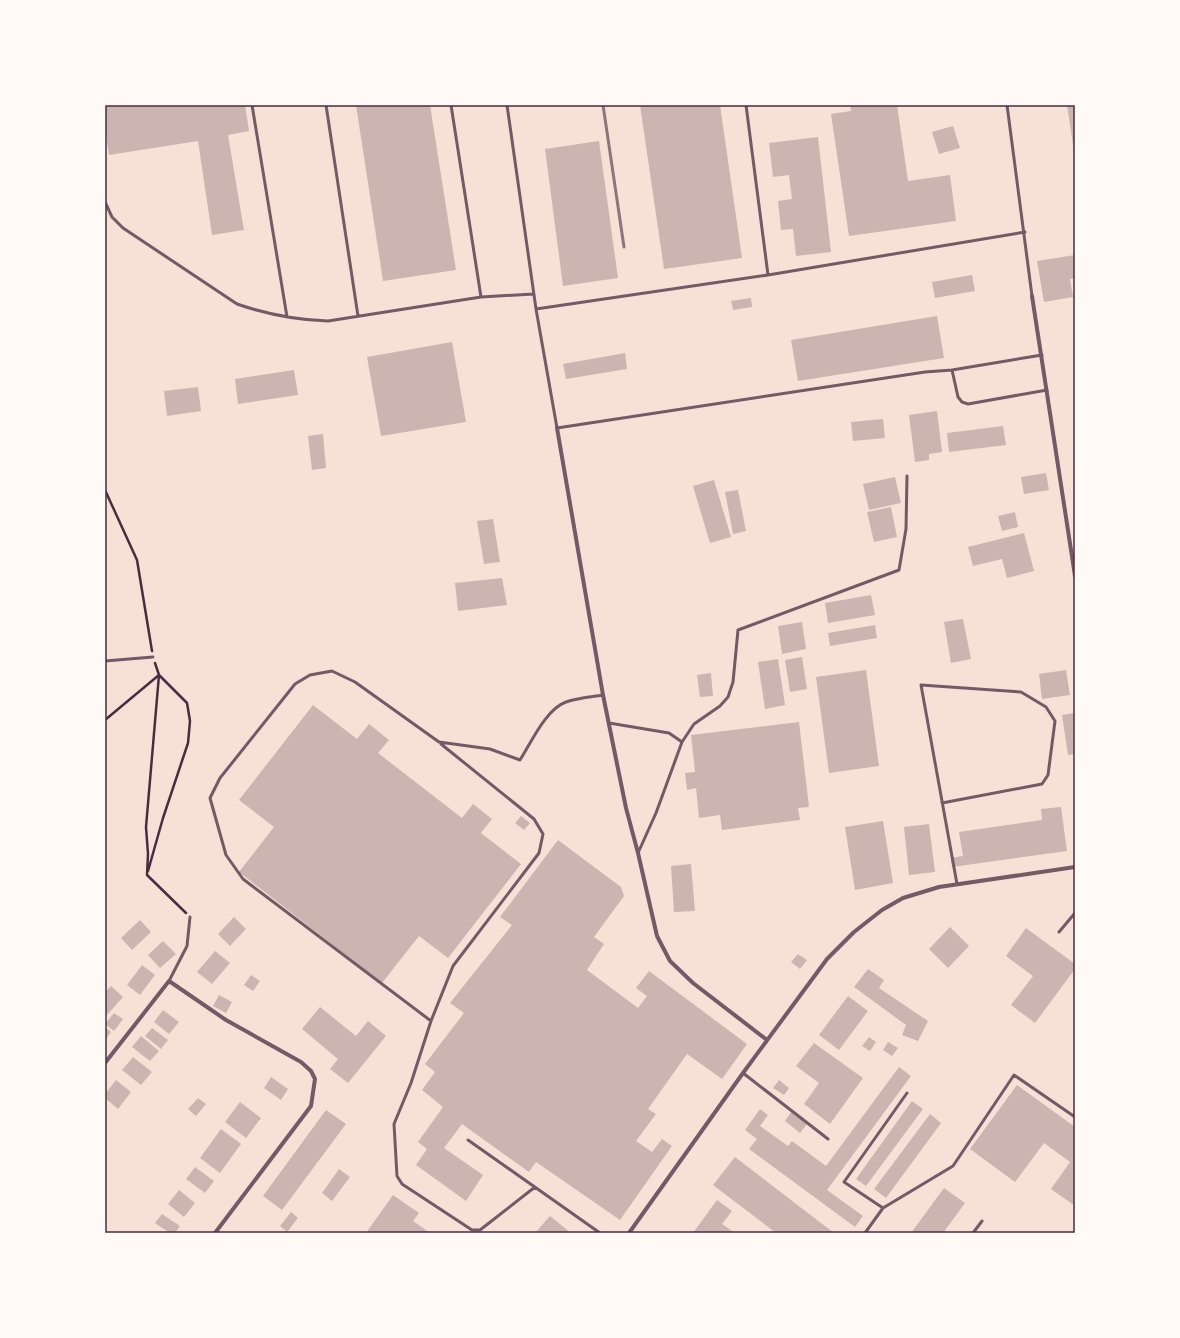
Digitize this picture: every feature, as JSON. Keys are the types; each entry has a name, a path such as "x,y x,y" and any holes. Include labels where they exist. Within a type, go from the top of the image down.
{"street":[{"path":"1032,296 1048,390 1075,576"},
{"path":"557,428 608,723 626,808 657,936 670,961 693,983 767,1040"},
{"path":"629,1233 743,1073 827,959 854,932 882,910 903,898 939,887 1075,867"},
{"path":"105,1063 169,981 226,1020 301,1062 311,1071 315,1079 311,1106 215,1233"}],"lane":[{"path":"252,105 286,317"},
{"path":"326,105 358,316"},
{"path":"452,105 481,297"},
{"path":"507,105 536,309 557,428 925,372 952,370 1042,355"},
{"path":"746,105 768,275"},
{"path":"1007,105 1032,296"},
{"path":"105,202 112,217 123,228 236,304 254,310 286,317 303,320 328,321 481,297 534,294"},
{"path":"536,309 768,275 1024,232"},
{"path":"952,370 958,397 962,402 968,404 1048,390"},
{"path":"638,853 656,813 682,742 694,724 720,706 728,697 733,682 738,630 899,570 906,529 907,476"},
{"path":"105,661 153,657"},
{"path":"431,1021 243,879 226,855 210,798 220,778 295,684 310,675 332,671 355,682 440,742 534,819 542,834 539,853 453,966 431,1021 411,1084 394,1124 397,1176 402,1184 472,1230 480,1230 535,1187"},
{"path":"942,803 1042,784 1048,775 1055,722 1046,707 1021,692 921,685 942,803 957,884"},
{"path":"440,742 490,749 520,760 544,721 555,708 565,702 603,695"},
{"path":"608,723 669,733 682,742"},
{"path":"1059,932 1075,913"},
{"path":"169,981 186,946 190,917"},
{"path":"743,1073 828,1139"},
{"path":"865,1233 883,1208 953,1166 1014,1075 1075,1117"},
{"path":"883,1208 844,1182 907,1093"},
{"path":"468,1140 600,1233"},
{"path":"973,1233 982,1222"}],"path":[{"path":"105,490 137,560 153,657 159,675 146,827 147,875 190,917"},
{"path":"105,720 159,675"},
{"path":"147,875 163,818 188,743 190,722 187,703 159,675"}],"building":[{"path":"105,105 245,105 249,131 228,135 244,230 212,235 198,141 109,155 105,129"},
{"path":"356,105 430,105 456,270 383,281"},
{"path":"640,105 720,105 742,258 664,269"},
{"path":"850,105 897,105 908,181 950,175 956,221 849,236 831,114 851,111"},
{"path":"1067,105 1075,105 1075,152 1074,152"},
{"path":"953,126 960,148 939,154 932,132"},
{"path":"818,137 831,252 796,256 793,229 781,230 778,201 792,199 789,175 773,177 769,143"},
{"path":"599,141 618,278 563,286 545,149"},
{"path":"1075,255 1075,278 1070,279 1073,297 1044,302 1037,261"},
{"path":"972,275 975,291 935,298 932,282"},
{"path":"751,298 752,307 733,310 731,301"},
{"path":"937,316 944,358 798,381 791,340"},
{"path":"452,342 466,422 381,436 367,357"},
{"path":"625,353 627,369 566,379 563,364"},
{"path":"294,370 298,395 238,404 235,379"},
{"path":"198,387 201,411 167,416 164,391"},
{"path":"937,411 942,452 929,454 929,460 915,462 909,415"},
{"path":"883,419 885,438 853,441 851,422"},
{"path":"1003,426 1006,445 949,452 947,433"},
{"path":"323,434 326,468 312,470 308,436"},
{"path":"1046,473 1049,490 1024,494 1021,477"},
{"path":"895,477 901,503 869,510 863,484"},
{"path":"714,480 731,537 710,543 693,486"},
{"path":"738,490 746,531 733,534 725,492"},
{"path":"891,507 897,537 874,542 867,512"},
{"path":"1015,512 1018,527 1002,531 998,516"},
{"path":"493,519 500,562 484,564 477,521"},
{"path":"1024,533 1034,571 1007,578 1002,559 973,566 968,547"},
{"path":"502,578 507,605 458,611 455,583"},
{"path":"871,595 875,615 828,623 825,603"},
{"path":"963,619 971,659 951,663 944,622"},
{"path":"802,622 806,649 782,654 778,626"},
{"path":"875,625 877,638 830,646 828,633"},
{"path":"802,657 807,689 790,692 785,660"},
{"path":"778,659 785,705 765,709 758,662"},
{"path":"866,670 879,766 829,773 816,677"},
{"path":"1066,670 1070,695 1042,699 1039,674"},
{"path":"711,673 713,696 700,697 697,675"},
{"path":"313,705 357,739 369,724 389,740 378,753 462,818 473,804 492,819 481,833 521,864 448,958 419,936 382,983 239,872 274,827 239,800"},
{"path":"1075,713 1075,754 1068,755 1062,715"},
{"path":"799,722 809,807 798,808 800,820 722,830 720,815 699,818 696,788 687,790 685,773 695,772 691,735"},
{"path":"1061,807 1067,851 952,867 951,858 963,856 959,832 1042,820 1041,809"},
{"path":"521,816 530,823 524,830 515,823"},
{"path":"883,821 893,883 855,890 845,827"},
{"path":"929,824 935,872 909,875 904,827"},
{"path":"558,840 621,887 624,896 594,937 604,944 587,970 638,1008 647,996 636,988 649,971 747,1044 722,1079 687,1054 648,1109 656,1114 636,1141 652,1152 662,1139 672,1146 620,1220 536,1162 529,1172 462,1124 444,1148 483,1175 466,1201 416,1165 427,1149 418,1142 443,1107 422,1090 435,1072 425,1064 464,1013 450,1003 512,925 500,917"},
{"path":"691,864 695,911 674,912 671,866"},
{"path":"234,917 246,929 230,946 218,934"},
{"path":"140,920 151,932 132,950 121,938"},
{"path":"950,927 969,946 948,968 929,949"},
{"path":"1026,928 1075,964 1075,969 1035,1023 1011,1005 1033,976 1006,956"},
{"path":"163,941 176,954 160,968 148,955"},
{"path":"215,951 230,963 212,984 197,972"},
{"path":"798,954 807,960 800,969 791,962"},
{"path":"142,965 155,975 140,995 127,985"},
{"path":"868,969 884,980 879,988 928,1021 918,1041 902,1035 906,1025 854,987"},
{"path":"251,975 260,981 253,991 244,985"},
{"path":"111,986 123,997 108,1014 105,1011 105,992"},
{"path":"219,995 232,1002 226,1013 213,1006"},
{"path":"848,996 868,1011 839,1050 819,1035"},
{"path":"320,1007 356,1036 368,1021 386,1036 348,1083 330,1069 338,1059 302,1029"},
{"path":"163,1010 179,1022 169,1034 154,1022"},
{"path":"114,1013 123,1019 114,1031 105,1024"},
{"path":"105,1027 111,1032 105,1040"},
{"path":"152,1028 168,1040 161,1049 145,1036"},
{"path":"141,1036 159,1051 150,1061 132,1047"},
{"path":"869,1037 876,1042 870,1051 862,1046"},
{"path":"888,1042 898,1048 892,1056 883,1050"},
{"path":"814,1043 863,1078 830,1124 804,1104 819,1083 796,1066"},
{"path":"133,1057 152,1072 141,1085 122,1070"},
{"path":"899,1067 911,1076 827,1190 863,1216 855,1227 749,1149 757,1139 745,1130 760,1109 768,1115 760,1126 788,1146 792,1141 826,1166"},
{"path":"271,1077 288,1089 281,1100 264,1088"},
{"path":"116,1080 131,1092 118,1109 105,1098 105,1094"},
{"path":"779,1080 789,1088 784,1095 773,1088"},
{"path":"1017,1085 1075,1127 1075,1206 1051,1189 1070,1162 1044,1143 1015,1182 970,1149"},
{"path":"198,1098 206,1104 196,1116 188,1109"},
{"path":"912,1101 923,1109 866,1186 856,1179"},
{"path":"240,1102 261,1118 246,1138 225,1122"},
{"path":"326,1110 346,1124 282,1210 263,1196"},
{"path":"791,1112 807,1124 800,1133 785,1121"},
{"path":"930,1114 941,1123 886,1198 874,1189"},
{"path":"221,1129 241,1144 220,1173 200,1158"},
{"path":"735,1157 834,1233 776,1233 713,1185"},
{"path":"195,1167 214,1181 205,1193 186,1179"},
{"path":"339,1169 350,1177 332,1201 322,1193"},
{"path":"944,1188 965,1203 943,1233 911,1233"},
{"path":"179,1190 195,1203 184,1217 168,1204"},
{"path":"393,1195 419,1213 413,1221 430,1233 366,1233"},
{"path":"717,1200 732,1211 722,1224 735,1233 693,1233"},
{"path":"291,1212 298,1218 287,1232 280,1226"},
{"path":"162,1214 180,1226 175,1233 170,1233 155,1223"},
{"path":"550,1216 571,1233 535,1233"}],"railway":[{"path":"603,105 624,247"}]}
